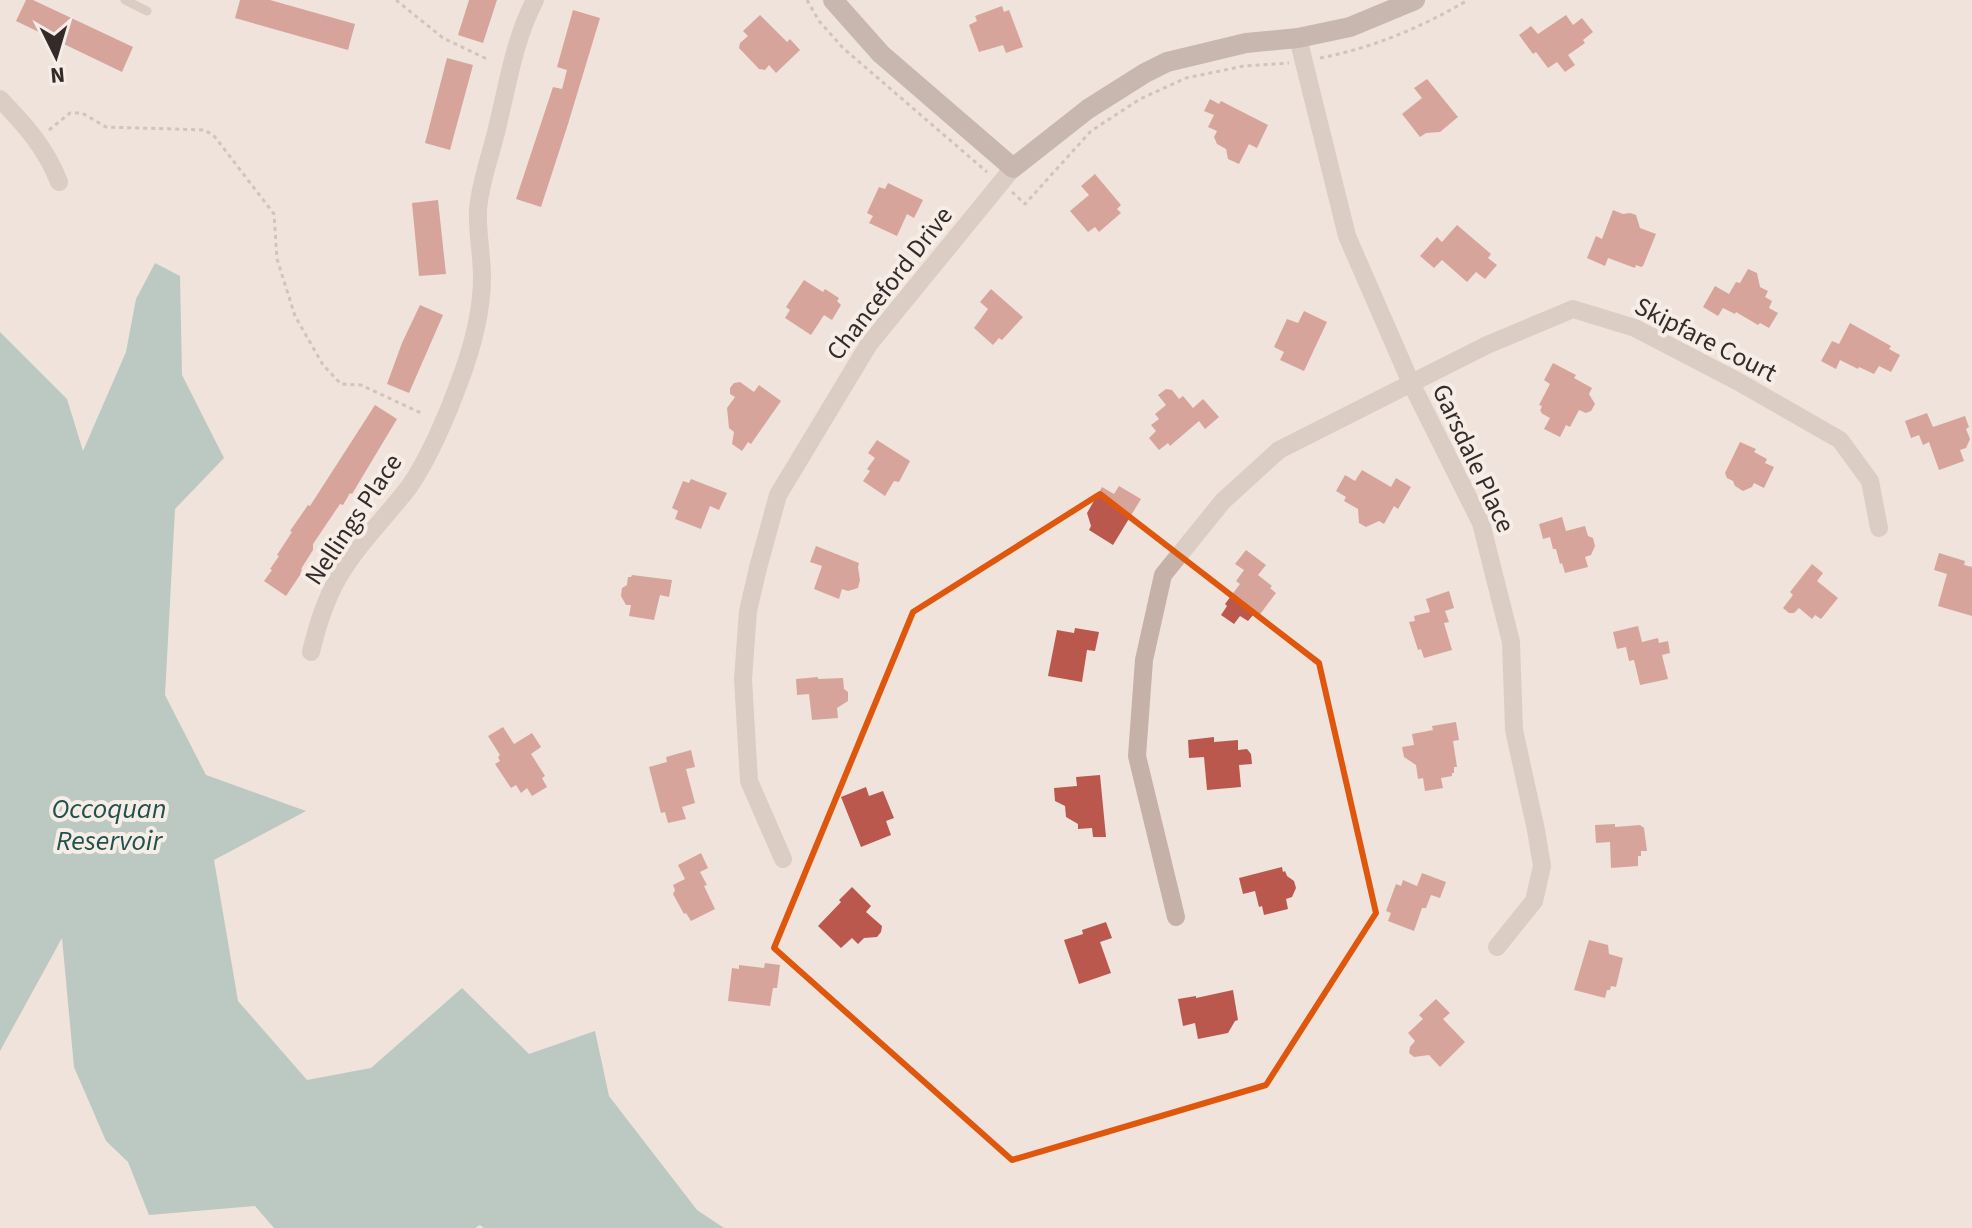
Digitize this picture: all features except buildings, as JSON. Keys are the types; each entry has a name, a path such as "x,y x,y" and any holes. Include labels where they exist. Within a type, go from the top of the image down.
{"street":[{"name":"Nellings Place","path":"311,652 326,601 340,575 420,467 443,422 474,341 482,276 478,210 482,184 520,34 535,0"},
{"path":"833,0 881,54 1013,168"},
{"name":"Chanceford Drive","path":"783,859 749,781 743,679 748,611 778,495 869,344 1013,168 1088,109 1145,73 1167,62 1246,43 1298,38 1350,27 1415,0"},
{"name":"Garsdale Place","path":"1298,38 1347,236 1411,383 1481,523 1511,642 1514,730 1542,866 1534,901 1497,947"},
{"path":"0,99 37,139 51,161 59,182"},
{"name":"Skipfare Court","path":"1176,917 1137,756 1144,660 1163,575 1223,501 1279,450 1487,345 1573,309 1635,328 1840,440 1870,481 1879,528"}],"lane":[{"path":"125,0 147,11"}],"path":[{"path":"396,0 443,38 487,59"},
{"path":"37,139 70,113 82,113 106,127 205,130 215,137 274,214 277,259 295,316 323,365 341,384 361,385 421,413"}],"highlighted area":[{"path":"1100,494 1319,663 1376,913 1266,1085 1012,1160 774,948 913,612"}],"water":[{"name":"Occoquan Reservoir","path":"155,263 180,276 182,375 224,458 175,509 165,695 206,775 306,811 214,860 238,1001 307,1080 371,1068 462,988 529,1054 595,1031 609,1096 697,1210 724,1228 484,1228 480,1225 475,1228 274,1228 255,1206 149,1215 128,1162 106,1141 74,1067 62,938 0,1051 0,332 67,399 83,451 126,352 136,299"}]}
